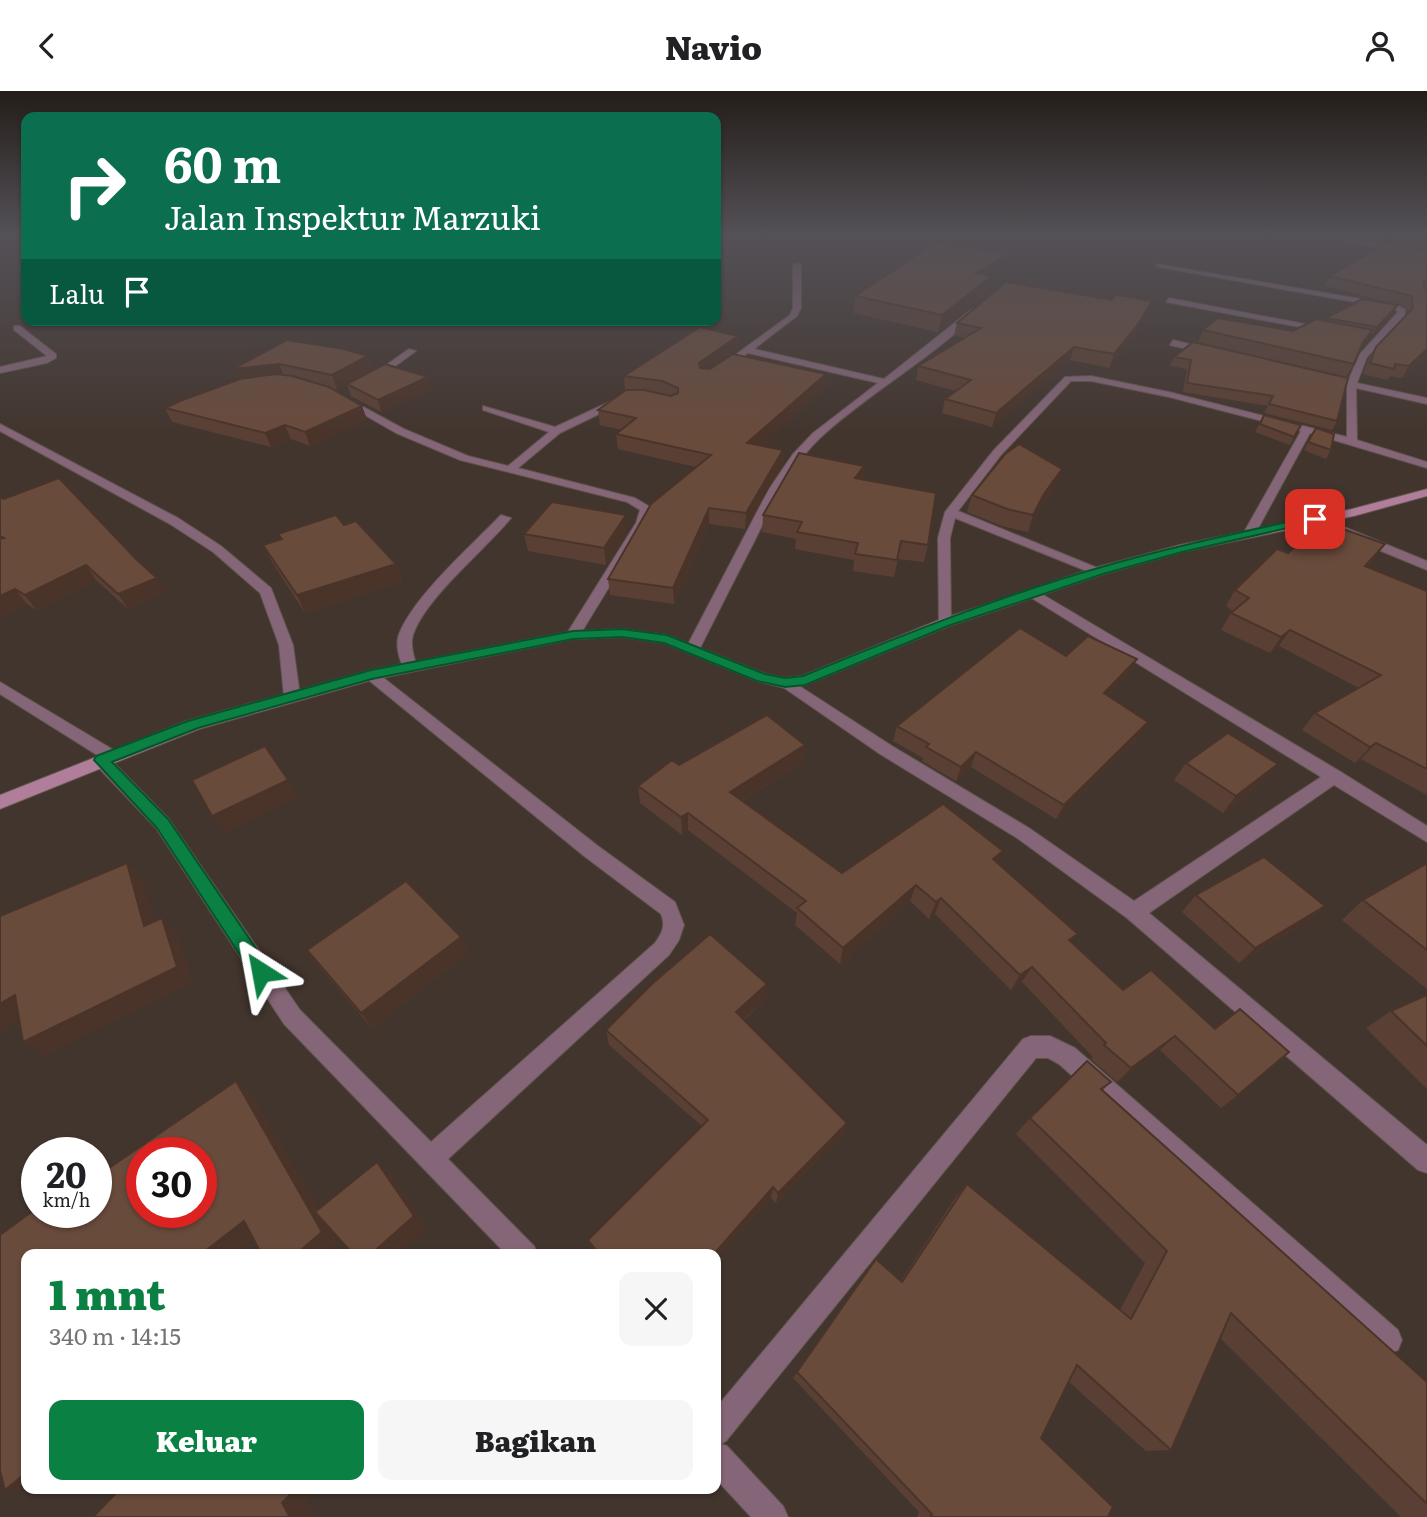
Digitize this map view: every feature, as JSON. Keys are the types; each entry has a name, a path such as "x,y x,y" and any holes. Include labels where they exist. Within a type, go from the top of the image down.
{"street":[{"path":"717,372 788,321 796,311 796,301"},
{"path":"1172,301 1333,331"},
{"path":"1352,441 1350,384 1354,371 1374,339 1402,315 1402,311 1396,307 1365,301"},
{"path":"693,648 775,489 797,456 817,435 985,303"},
{"path":"0,370 52,357 17,328"},
{"path":"1360,337 1374,339"},
{"path":"1173,344 1214,353"},
{"path":"747,350 887,382"},
{"path":"412,351 391,368 338,396 400,431 464,458 631,500 646,508 647,513 642,523 573,635"},
{"path":"944,623 944,538 951,512 997,453 1065,380 1072,377 1145,390 1307,429 1427,465"},
{"path":"1337,381 1427,401"},
{"path":"509,470 556,431 610,403 634,398"},
{"path":"486,408 556,431"},
{"path":"0,427 174,521 217,549 266,591 286,645 292,696"},
{"path":"1249,534 1307,429"},
{"path":"785,683 822,674 944,623 1099,571 1180,549 1427,492"},
{"path":"951,512 1099,571"},
{"path":"410,667 404,646 407,632 436,593 505,518"},
{"path":"1315,519 1427,566"},
{"path":"1035,594 1139,661 1335,776 1427,835"},
{"path":"0,802 193,725 371,675 573,635 646,635 693,648 744,673 785,683 886,750 1023,833 1134,912 1427,1161"},
{"path":"371,675 591,851 668,908 675,920 674,933 662,949 432,1158"},
{"path":"0,687 106,758 162,823 292,1017 519,1249"},
{"path":"1134,912 1335,776"},
{"path":"721,1425 1031,1047 1050,1047 1067,1056 1388,1340"},
{"path":"721,1462 772,1517"}],"building":[{"path":"876,301 961,301 942,315"},
{"path":"984,301 1152,301 1139,323 1114,354 1074,347 996,413 945,399 971,380 918,366 981,328 957,323"},
{"path":"1359,301 1398,305 1377,327 1326,318"},
{"path":"1412,301 1427,301 1427,349 1409,366 1395,364 1394,369 1370,363 1376,347 1413,308"},
{"path":"1218,318 1293,331 1316,319 1373,330 1363,342 1354,364 1203,330"},
{"path":"700,327 738,336 699,363 700,368 710,369 733,354 826,374 747,443 783,450 746,513 709,508 673,588 608,579 651,504 711,455 616,434 636,418 598,410 626,390 644,390 671,396 678,393 678,388 662,381 624,376"},
{"path":"287,340 344,349 368,356 332,375 279,364 233,369"},
{"path":"1193,342 1348,378 1337,421 1269,404 1273,396 1187,383 1191,360 1174,357"},
{"path":"385,364 428,377 378,400 347,384"},
{"path":"275,374 329,387 362,406 305,432 285,425 265,433 165,408 240,379"},
{"path":"1264,415 1301,425 1294,437 1260,424"},
{"path":"1316,428 1334,434 1331,450 1308,442"},
{"path":"1019,444 1062,469 1033,515 1007,509 972,495 1005,454"},
{"path":"799,453 864,466 855,478 936,493 928,545 901,541 897,560 855,554 858,543 797,532 802,522 763,515"},
{"path":"59,478 157,578 118,594 86,565 25,595 15,589 0,596 0,539 4,538 0,536 0,497 4,499"},
{"path":"552,502 626,515 604,548 524,534"},
{"path":"336,515 344,525 356,521 396,564 297,595 263,545 282,539 278,534"},
{"path":"1329,524 1385,544 1365,566 1427,591 1427,769 1376,743 1370,747 1315,713 1381,675 1290,630 1281,637 1231,613 1249,598 1235,590 1277,549 1288,553 1305,538 1312,540"},
{"path":"1020,628 1066,656 1088,636 1137,659 1104,693 1148,722 1064,805 976,752 961,767 926,747 929,744 897,726"},
{"path":"767,715 805,745 730,792 842,873 943,804 1003,851 993,859 1078,934 1069,940 1123,990 1151,970 1215,1029 1240,1009 1289,1052 1238,1095 1175,1036 1131,1068 1104,1045 1106,1043 1032,967 1020,975 941,898 936,902 916,885 843,948 797,908 806,901 688,813 681,817 638,786 672,760 679,765"},
{"path":"1228,733 1278,764 1236,796 1186,763"},
{"path":"265,746 288,780 212,816 192,780"},
{"path":"1264,857 1325,906 1255,948 1196,895"},
{"path":"127,863 144,926 162,918 177,967 23,1042 15,995 0,1004 0,916"},
{"path":"1427,863 1427,950 1363,900"},
{"path":"406,881 461,937 361,1013 307,950"},
{"path":"710,934 767,984 736,1012 847,1123 778,1193 773,1187 718,1249 595,1249 588,1240 708,1120 606,1030 653,983"},
{"path":"1427,995 1427,1046 1391,1011"},
{"path":"1087,1061 1111,1082 1101,1089 1427,1382 1427,1504 1231,1313 1171,1450 1077,1365 1041,1438 1113,1507 1108,1517 930,1517 932,1514 797,1372 876,1259 902,1282 967,1184 1131,1319 1167,1251 1030,1118"},
{"path":"236,1081 322,1232 302,1249 259,1249 244,1221 208,1249 21,1249 21,1477 5,1490 0,1471 0,1235 21,1220 21,1228 112,1228 112,1166 126,1156 126,1228 217,1228 217,1137 154,1137"},
{"path":"377,1162 414,1216 377,1249 349,1249 315,1212"},
{"path":"115,1494 290,1494 282,1503 290,1517 93,1517"}],"route":[{"path":"261,972 162,823 102,760 193,725 371,675 573,635 622,633 667,639 693,648 744,673 785,683 796,682 822,674 944,623 1099,571 1180,549 1315,519"}]}
